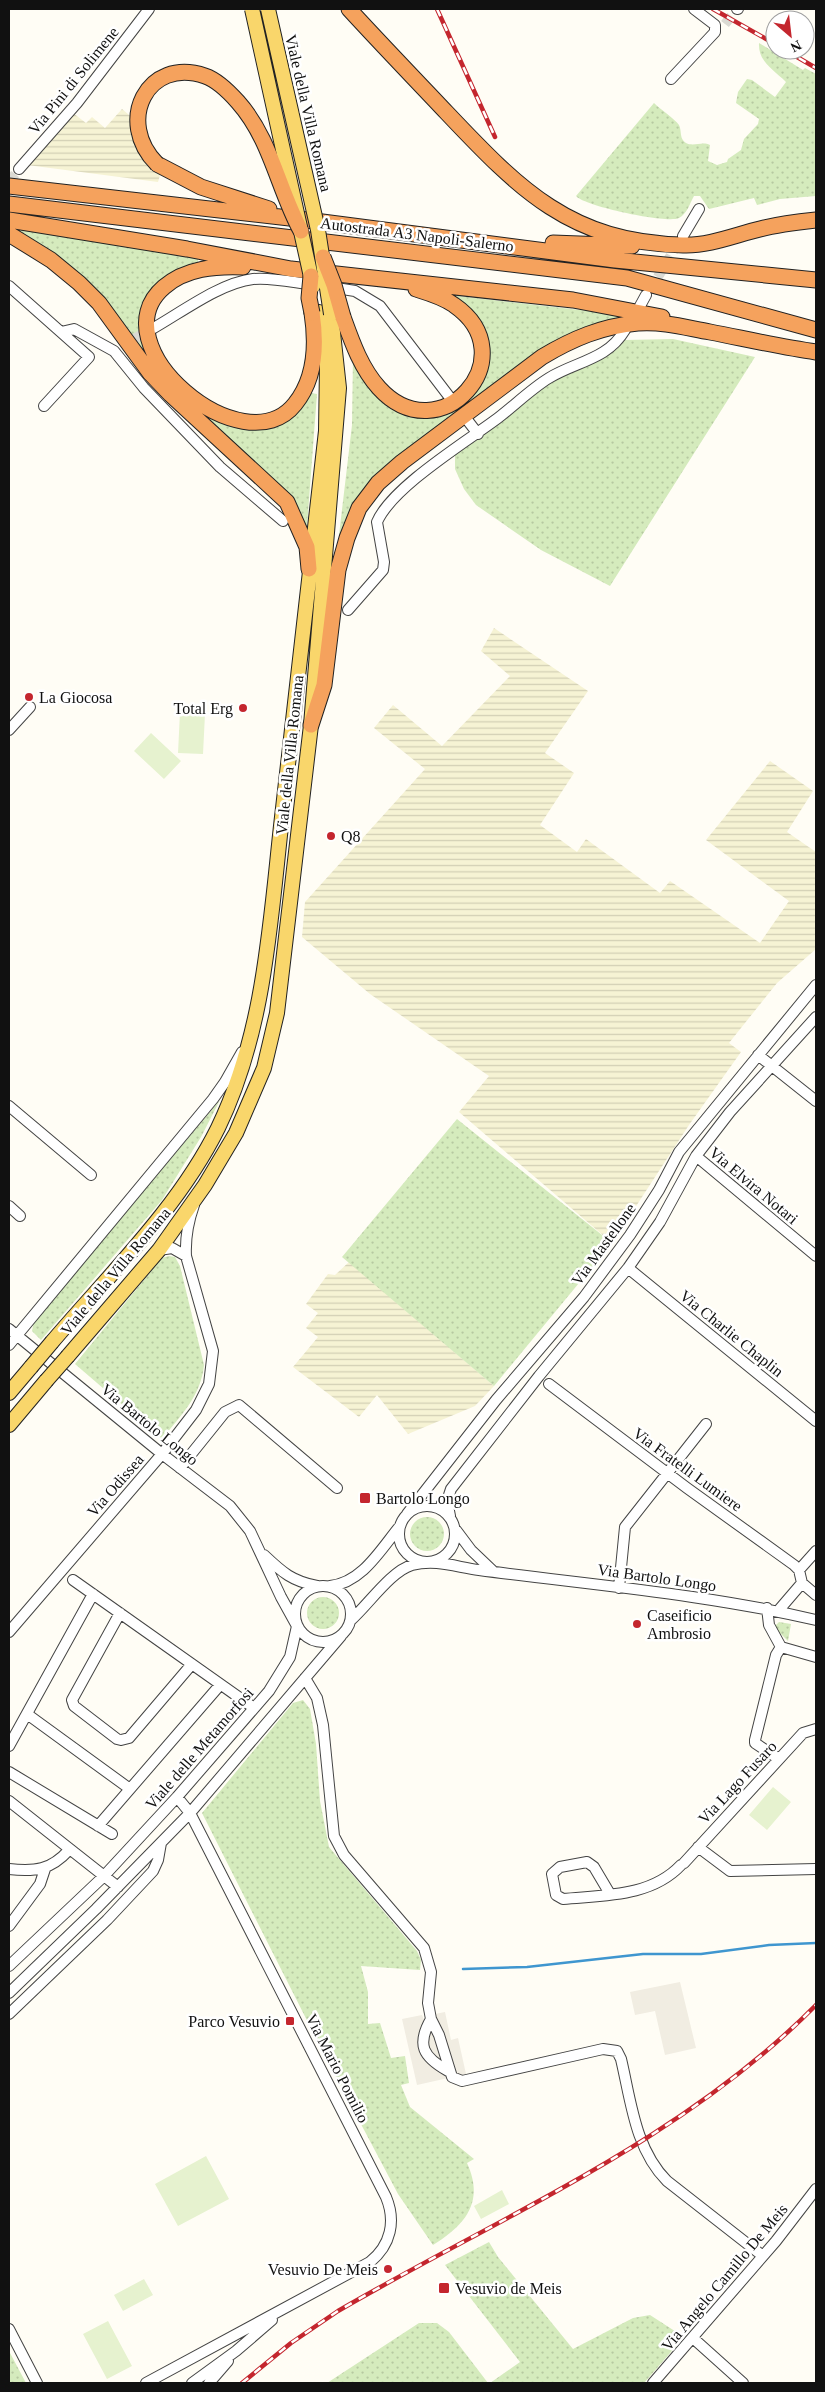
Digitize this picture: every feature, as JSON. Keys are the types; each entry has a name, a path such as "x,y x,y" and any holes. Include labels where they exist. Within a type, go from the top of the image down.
{"highway":[{"path":"349,9 480,148 515,182 560,214 591,229 625,238 660,244 683,241"},
{"path":"173,74 206,76 238,102 259,133 277,172 288,208 304,226 184,180 157,164 142,143 137,115 140,100 151,87 173,74"},
{"name":"Autostrada A3 Napoli-Salerno","path":"9,186 304,226 453,239 615,260 816,280"},
{"name":"Autostrada A3 Napoli-Salerno","path":"9,204 627,278 816,330"},
{"path":"9,220 187,249 291,270"},
{"path":"453,239 602,246 683,241 709,243 779,225 816,220"},
{"path":"9,234 51,260 78,283 99,304 150,373 170,394 287,502 307,547 310,569"},
{"path":"323,257 334,285 314,360 300,397 290,410 279,417 265,422 246,422 227,417 183,391 162,367 149,344 145,325 148,309 156,294 172,281 209,268 291,270 389,279 573,300 654,315 733,337"},
{"path":"311,276 309,298 326,314 380,390 398,403 415,409 433,411 454,403 468,391 479,373 482,354 480,335 470,320 456,306 442,298 389,279"},
{"path":"311,724 324,685 338,570 346,538 359,508 378,483 402,462 542,357 566,342 614,326 640,323 669,324 816,352"}],"main road":[{"name":"Viale della Villa Romana","path":"252,9 304,226 311,276"},
{"name":"Viale della Villa Romana","path":"268,9 323,257"},
{"name":"Viale della Villa Romana","path":"9,1393 145,1234 190,1176 216,1131 231,1100 254,1030 270,922 326,431 326,314"},
{"name":"Viale della Villa Romana","path":"9,1425 159,1250 198,1196 236,1133 264,1068 277,1012 311,724 339,388 326,314"}],"street":[{"name":"Via Pini di Solimene","path":"19,169 77,103 149,9"},
{"path":"671,79 721,26 694,9"},
{"path":"683,241 699,209"},
{"path":"152,329 228,285 242,281 265,279 348,289 363,294 380,306 451,399"},
{"path":"9,286 89,357 44,406"},
{"path":"640,306 646,295"},
{"path":"61,332 74,329 117,349 144,388 220,468 283,521"},
{"path":"348,610 383,570 384,562 377,522 380,514 399,494 542,382 612,348 625,330"},
{"path":"468,421 478,434"},
{"path":"9,730 30,707"},
{"name":"Via Mastellone","path":"407,1514 496,1400 590,1289 630,1236 680,1152 816,986"},
{"name":"Via Mastellone","path":"450,1516 447,1501 451,1489 539,1376 628,1268 660,1222 696,1156 730,1112 816,1017"},
{"name":"Viale della Villa Romana","path":"9,1345 13,1332 213,1099 226,1082 254,1030"},
{"path":"758,1055 816,1101"},
{"path":"9,1099 87,1164"},
{"path":"9,1106 91,1175"},
{"name":"Via Elvira Notari","path":"696,1156 816,1256"},
{"name":"Via Odissea","path":"9,1632 162,1454 196,1410 209,1384 213,1365 213,1351 186,1256 185,1242 188,1224 198,1196"},
{"path":"9,1206 20,1216"},
{"path":"159,1250 172,1248 186,1256"},
{"name":"Via Charlie Chaplin","path":"628,1268 816,1421"},
{"name":"Via Bartolo Longo","path":"13,1332 162,1454 230,1506 241,1517 262,1553 281,1597 297,1626"},
{"name":"Via Fratelli Lumiere","path":"549,1384 799,1570"},
{"path":"180,1468 225,1412 239,1405 337,1488"},
{"path":"619,1588 626,1527 706,1424"},
{"path":"341,1636 333,1640 320,1642 304,1636 297,1626 295,1618 296,1605 305,1592 322,1586 339,1585 352,1579 367,1566 407,1514 424,1506 442,1510 450,1516 456,1530 471,1550 493,1571"},
{"path":"400,1525 400,1540 407,1554 420,1562 443,1558 453,1546 456,1530"},
{"path":"816,1551 799,1570 802,1583 816,1595"},
{"name":"Via Bartolo Longo","path":"262,1553 287,1576 299,1582 322,1586"},
{"name":"Via Bartolo Longo","path":"351,1620 396,1574 410,1566 428,1562 766,1608 816,1620"},
{"path":"73,1580 254,1708"},
{"path":"778,1611 802,1583"},
{"path":"9,1994 190,1813 341,1636 351,1620 348,1600 341,1592 322,1586"},
{"path":"9,1746 93,1594"},
{"path":"766,1608 769,1625 781,1647 816,1656"},
{"path":"120,1613 72,1700 74,1706 117,1738 125,1740 129,1738 192,1664"},
{"name":"Viale delle Metamorfosi","path":"9,1966 103,1877 177,1797 254,1708 285,1666 294,1647 297,1626"},
{"path":"779,1759 756,1743 755,1740 776,1655 781,1647"},
{"path":"306,1678 317,1698 323,1725 334,1836 344,1855 424,1948 431,1972 428,1998 431,2019 439,2034 448,2071 453,2079 462,2081 603,2049 617,2051 622,2059 640,2138 655,2169 667,2181 764,2256"},
{"path":"98,1826 220,1685"},
{"path":"27,1714 130,1789"},
{"name":"Via Lago Fusaro","path":"610,1894 594,1867 587,1862 560,1867 552,1874 556,1895 559,1898 610,1894 646,1889 666,1879 803,1733 816,1730"},
{"path":"9,1772 112,1834"},
{"name":"Via Mario Pomilio","path":"146,2383 375,2258 389,2236 391,2211 386,2197 190,1813 177,1797"},
{"path":"9,1801 118,1887"},
{"path":"9,2014 107,1920 153,1871 158,1860 161,1843"},
{"path":"698,1847 730,1871 816,1869"},
{"path":"9,1869 26,1871 45,1868 62,1858 70,1850"},
{"path":"9,1926 40,1884 45,1868"},
{"path":"431,2019 423,2037 424,2048 430,2060 448,2071"},
{"name":"Via Angelo Camillo De Meis","path":"653,2383 694,2339 764,2256 816,2189"},
{"name":"Via Mario Pomilio","path":"236,2351 270,2321 297,2302"},
{"path":"9,2330 37,2383"},
{"path":"694,2339 743,2383"},
{"path":"210,2348 225,2347 236,2351"},
{"path":"192,2383 236,2351"},
{"path":"209,2383 236,2351"}],"shaded area":[{"path":"122,109 134,119 161,172 158,182 27,165 73,113 86,123 92,117 105,128"},
{"path":"494,628 588,691 545,753 574,773 540,825 577,852 586,839 660,893 670,881 760,943 789,901 706,840 770,761 813,791 787,832 816,852 816,949 777,983 729,1043 741,1052 689,1125 612,1243 459,1112 489,1076 370,994 302,937 305,902 425,769 374,728 393,705 442,746 510,676 481,651"},
{"path":"349,1262 494,1386 475,1406 408,1434 377,1395 359,1417 293,1367 318,1337 306,1328 318,1313 306,1304 328,1274 335,1275"},
{"path":"680,1982 696,2048 665,2055 655,2011 635,2015 630,1992"},
{"path":"445,2012 451,2040 458,2038 466,2074 417,2085 402,2019 422,2015 424,2020 436,2018 435,2014"}],"green space":[{"path":"759,43 765,47 765,60 787,60 803,70 805,68 816,74 816,196 780,199 757,205 754,198 709,209 700,196 694,196 684,214 679,218 671,219 609,209 594,205 576,196 654,103 679,125 682,137 686,143 710,145 708,161 717,165 727,162 728,159 741,150 744,139 758,124 759,119 736,103 738,92 747,79 752,80 775,97 786,82 764,61 759,50"},
{"path":"10,228 198,258 198,266 146,303 165,377 244,427 267,428 282,424 304,405 311,393 317,394 307,526 304,526 171,388 105,305"},
{"path":"449,295 624,315 626,320 591,328 397,461 342,537 339,535 352,425 353,356 389,403 423,408 452,408 463,404 473,396 481,382 487,362"},
{"path":"673,339 755,357 610,586 541,550 476,505 464,489 455,469 455,454 547,382 582,368 617,349 624,340"},
{"path":"180,712 205,714 203,754 178,753"},
{"path":"151,733 181,761 164,779 134,751"},
{"path":"220,1100 201,1137 162,1200 41,1340 32,1331 34,1321"},
{"path":"457,1119 612,1243 494,1386 342,1257"},
{"path":"175,1257 180,1266 204,1365 199,1386 189,1405 162,1439 75,1364 162,1258"},
{"path":"427,1517 434,1518 439,1522 443,1527 443,1541 439,1546 434,1550 427,1551 420,1550 415,1546 411,1541 410,1534 411,1527 415,1522 420,1518"},
{"path":"323,1597 329,1598 334,1602 338,1607 338,1619 334,1624 329,1628 323,1629 317,1628 312,1624 308,1619 307,1613 308,1607 312,1602 317,1598"},
{"path":"779,1622 791,1624 788,1641 774,1627"},
{"path":"303,1700 310,1709 316,1744 320,1801 329,1847 417,1951 421,1960 420,1970 361,1966 368,1992 368,2024 380,2023 391,2058 405,2056 409,2083 401,2085 410,2107 474,2159 467,2163 474,2189 473,2201 469,2211 463,2221 433,2245 398,2194 327,2060 202,1813 293,1703"},
{"path":"773,1787 791,1802 767,1830 749,1815"},
{"path":"206,2156 229,2199 178,2226 155,2184"},
{"path":"502,2190 509,2204 481,2219 474,2206"},
{"path":"489,2242 498,2257 573,2349 633,2318 650,2315 684,2337 644,2383 490,2383 520,2362 445,2265"},
{"path":"144,2279 153,2295 123,2311 114,2295"},
{"path":"108,2321 132,2366 107,2379 83,2334"},
{"path":"419,2323 437,2323 449,2332 488,2383 327,2383"},
{"path":"9,2351 26,2383 9,2383"}],"waterway":[{"path":"463,1969 527,1967 643,1954 701,1954 769,1945 816,1943"}],"tunnel":[{"path":"725,24 737,9"},
{"path":"9,182 19,169"},
{"path":"650,290 680,240"},
{"path":"121,347 151,329"}],"railway":[{"path":"437,9 495,137"},
{"path":"713,9 765,38"},
{"path":"802,60 816,68"},
{"path":"242,2383 291,2343 338,2311 526,2208 649,2137 708,2097 764,2053 816,2005"}],"place":[{"name":"La Giocosa","path":"29,697"},
{"name":"Total Erg","path":"243,708"},
{"name":"Q8","path":"331,836"},
{"name":"Bartolo Longo","path":"365,1498"},
{"name":"Caseificio Ambrosio","path":"637,1624"},
{"name":"Parco Vesuvio","path":"290,2021"},
{"name":"Vesuvio De Meis","path":"388,2269"},
{"name":"Vesuvio de Meis","path":"444,2288"}]}
